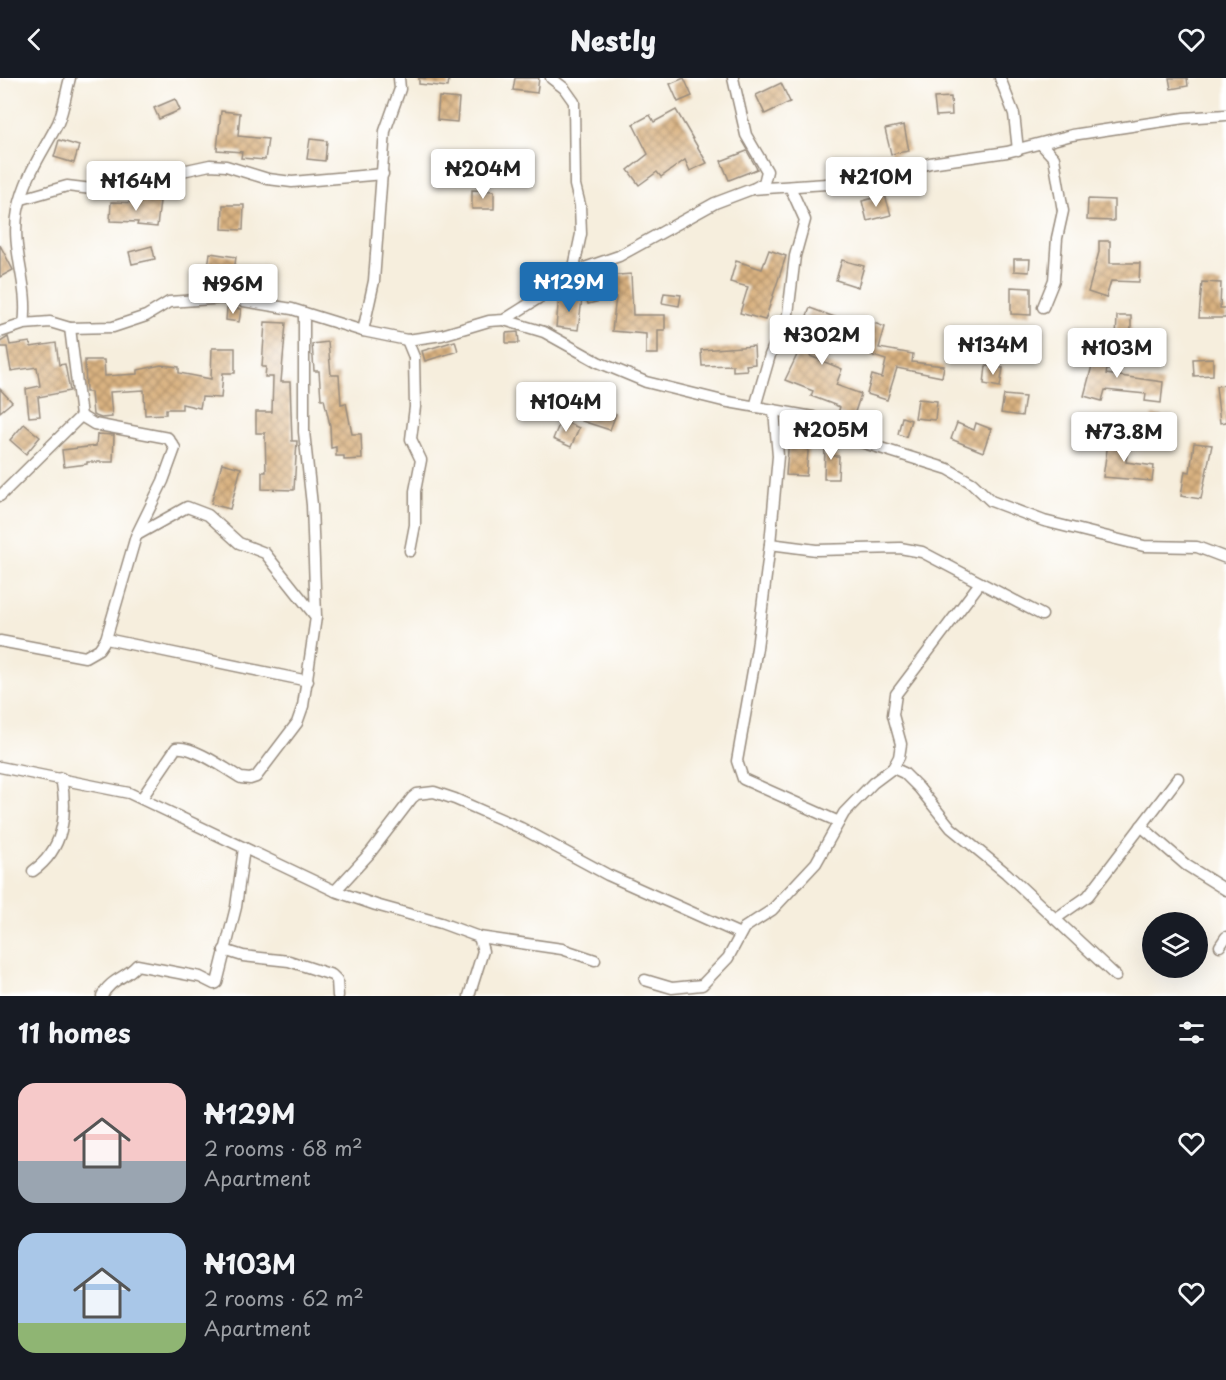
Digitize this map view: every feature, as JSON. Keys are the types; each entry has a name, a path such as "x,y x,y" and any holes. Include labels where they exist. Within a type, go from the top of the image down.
{"street":[{"path":"24,324 27,302 15,244 19,208 28,174 59,120 70,78"},
{"path":"363,331 374,281 385,131 400,89 399,78"},
{"path":"551,78 564,88 574,102 574,185 580,205 581,234 573,272"},
{"path":"504,320 545,294 557,280 619,256 716,203 764,183 767,171 746,135 733,78"},
{"path":"1000,78 1014,114 1018,150"},
{"path":"752,189 791,189 830,182 872,181 943,161 1018,150 1098,130 1184,118 1226,115"},
{"path":"1041,144 1054,158 1063,211 1057,238 1054,280 1043,307"},
{"path":"22,199 68,186 100,190 131,189 159,176 210,165 226,166 268,179 292,182 382,174"},
{"path":"755,407 770,355 788,314 795,256 805,220 791,189"},
{"path":"0,332 24,324 50,322 70,328 125,325 169,302 225,298 304,313 363,331 407,340 442,335 489,321 504,320 544,332 598,362 646,382 774,411 813,417 861,441 948,469 972,483 991,501 1044,520 1144,546 1197,547 1226,558"},
{"path":"142,798 176,748 182,747 195,751 241,778 256,777 297,723 309,681 316,617 312,505 304,432 304,313"},
{"path":"70,328 81,416"},
{"path":"407,340 414,357 415,406 411,439 421,460 415,491 415,525 410,551"},
{"path":"774,411 778,456 770,544 757,648 737,761 743,779 763,790 839,822"},
{"path":"0,496 81,416"},
{"path":"0,641 85,657 99,649 106,639 136,536 163,481 175,448 168,438 94,424 81,416"},
{"path":"136,536 187,507 199,510 239,543 265,553 316,617"},
{"path":"770,544 837,551 909,549 921,552 1042,615"},
{"path":"645,980 672,988 702,985 728,958 744,928 772,910 816,863 839,822 873,783 893,768 899,757 901,744 892,715 896,694 980,583"},
{"path":"106,639 309,681"},
{"path":"0,767 98,784 142,798 335,891 376,905 441,923 478,937 562,949 595,960"},
{"path":"893,768 904,773 919,788 951,828 1006,873 1116,976"},
{"path":"33,871 48,861 66,816 61,778"},
{"path":"1055,919 1088,896 1178,778"},
{"path":"335,891 370,852 412,798 417,794 434,792 521,828 588,866 740,934"},
{"path":"1141,826 1186,865 1226,890"},
{"path":"102,996 107,985 130,973 137,965 200,977 216,984 236,907 244,848"},
{"path":"469,996 483,951 478,937"},
{"path":"224,951 295,963 332,975 339,988 338,996"}],"building":[{"path":"419,78 449,78 448,87 419,84"},
{"path":"515,78 539,78 537,93 513,90"},
{"path":"684,78 692,96 678,102 670,84"},
{"path":"1169,78 1187,78 1188,86 1171,89"},
{"path":"781,83 790,102 765,114 756,95"},
{"path":"439,97 459,99 457,122 437,120"},
{"path":"951,97 952,115 936,116 934,98"},
{"path":"175,99 180,110 159,119 154,108"},
{"path":"676,110 707,163 690,171 685,160 661,177 657,172 639,185 628,170 648,154 633,124 650,115 654,122"},
{"path":"221,111 240,113 238,136 268,139 265,160 241,158 242,152 217,150"},
{"path":"904,125 909,151 891,154 885,129"},
{"path":"310,139 327,141 325,161 307,159"},
{"path":"59,140 79,146 74,163 54,157"},
{"path":"747,151 757,169 729,180 721,161"},
{"path":"472,190 494,191 494,209 472,209"},
{"path":"885,195 891,215 867,221 862,201"},
{"path":"140,199 160,201 157,227 137,225 138,222 110,221 111,202 140,203"},
{"path":"1088,199 1114,200 1114,221 1087,220"},
{"path":"223,205 244,205 243,230 222,229"},
{"path":"1099,241 1110,241 1110,263 1140,263 1139,282 1111,281 1106,298 1088,292 1099,252"},
{"path":"0,245 13,270 0,277"},
{"path":"152,246 155,259 132,264 129,252"},
{"path":"769,250 786,256 765,320 740,313 748,287 730,282 736,261 762,269"},
{"path":"210,253 236,257 233,278 207,275"},
{"path":"1014,259 1030,259 1029,272 1014,271"},
{"path":"842,260 864,266 858,287 836,280"},
{"path":"631,274 633,315 665,315 665,330 658,330 658,354 646,354 646,334 612,331 616,297 588,304 583,286 606,281 606,276"},
{"path":"1202,282 1221,283 1220,308 1226,308 1226,318 1199,318"},
{"path":"1011,287 1031,288 1031,315 1011,314"},
{"path":"664,293 681,295 679,306 662,303"},
{"path":"559,296 582,299 578,330 556,327"},
{"path":"227,308 241,309 239,322 226,320"},
{"path":"810,308 848,322 843,338 820,332 810,356 842,369 836,385 861,394 853,418 838,413 840,407 811,396 813,391 785,380 810,328 803,326"},
{"path":"1117,316 1131,316 1131,340 1116,339"},
{"path":"265,322 286,323 281,382 290,382 292,441 297,441 294,490 262,489 262,472 266,472 265,433 256,433 256,412 272,412 273,377 265,377 266,367 262,367"},
{"path":"874,323 885,327 879,348 913,354 912,362 944,366 942,377 897,368 887,400 867,394 872,375 882,378 886,360 858,351 867,325 873,327"},
{"path":"518,332 519,343 506,343 506,333"},
{"path":"1020,335 1034,338 1031,354 1017,351"},
{"path":"8,337 10,345 30,342 31,347 56,343 59,365 65,364 70,391 38,397 40,416 29,417 26,389 40,386 37,367 11,371 7,347 1,347 0,342"},
{"path":"455,341 458,351 425,361 422,351"},
{"path":"328,342 331,375 339,375 341,404 346,403 352,434 361,434 362,459 344,460 344,456 336,456 336,447 331,448 330,425 324,399 321,399 319,371 314,371 312,344"},
{"path":"977,342 995,344 993,362 975,360"},
{"path":"1094,342 1112,346 1106,374 1163,382 1161,403 1145,401 1146,394 1105,390 1102,401 1084,396 1093,362 1089,361"},
{"path":"754,346 755,364 746,365 747,370 733,371 733,365 702,366 701,350"},
{"path":"212,348 235,348 235,373 223,373 221,398 202,397 200,408 182,404 182,409 166,409 166,414 145,415 144,390 110,392 112,417 101,418 93,415 91,392 86,392 85,360 104,360 105,376 138,374 138,370 161,365 179,367 179,373 211,379"},
{"path":"1213,358 1213,375 1194,376 1193,359"},
{"path":"986,366 1003,368 1000,387 984,384"},
{"path":"1226,385 1226,422 1220,423 1216,386"},
{"path":"0,389 12,402 0,412"},
{"path":"1004,395 1025,397 1022,416 1001,413"},
{"path":"918,399 937,401 935,420 915,418"},
{"path":"588,404 616,414 610,430 582,421"},
{"path":"1152,415 1162,416 1161,433 1150,432"},
{"path":"902,417 911,420 906,437 898,434"},
{"path":"561,420 579,428 571,447 553,439"},
{"path":"957,423 974,430 976,423 991,429 983,452 951,439"},
{"path":"24,424 40,437 26,454 10,440"},
{"path":"97,434 114,435 113,462 87,462 87,464 64,467 62,450 96,446"},
{"path":"828,436 836,439 831,456 839,456 838,479 824,479 825,447"},
{"path":"1109,436 1129,439 1126,462 1154,466 1152,481 1103,477"},
{"path":"789,438 809,440 806,476 786,475"},
{"path":"1194,443 1212,445 1201,499 1181,496 1185,471 1190,472"},
{"path":"222,463 241,468 230,509 211,504"}]}
